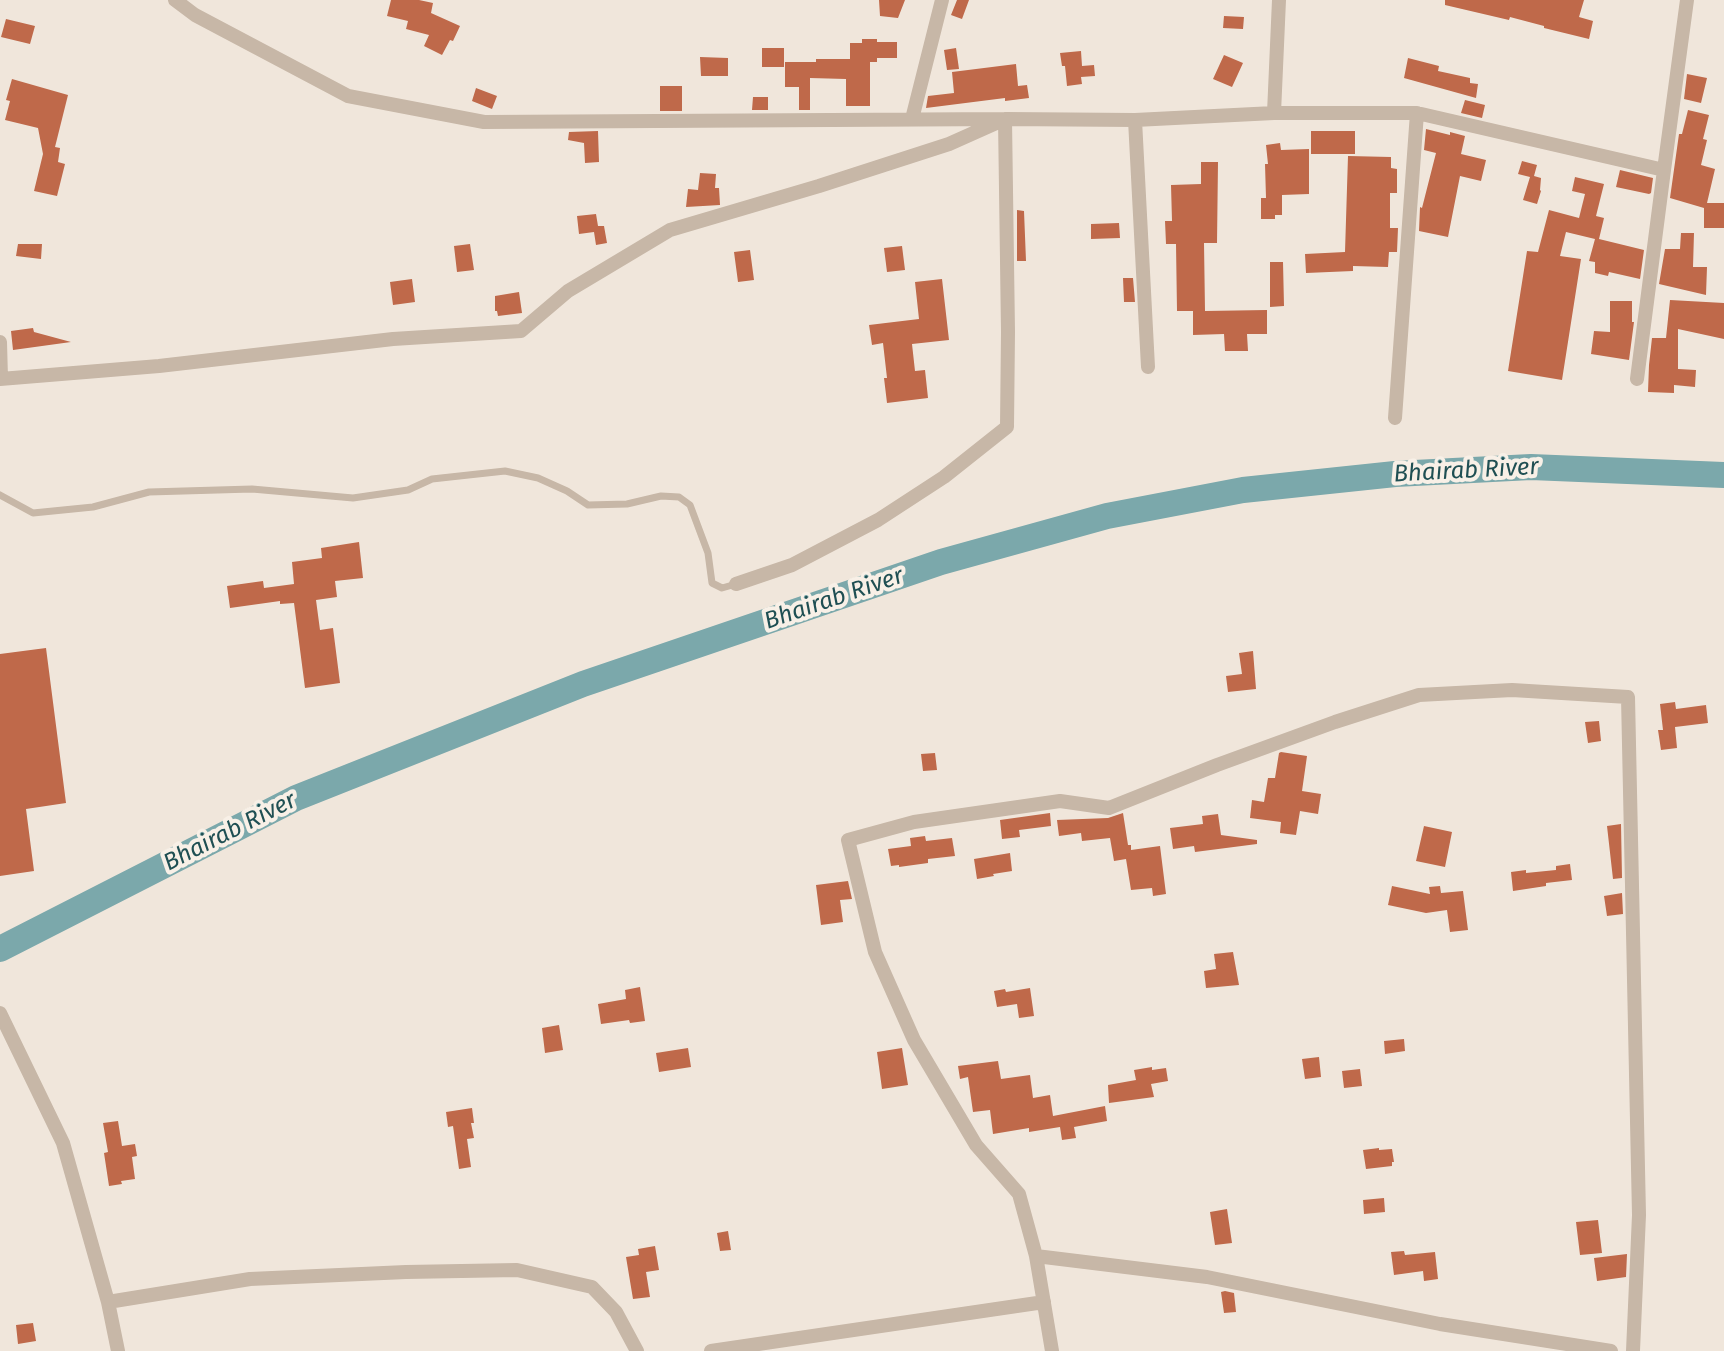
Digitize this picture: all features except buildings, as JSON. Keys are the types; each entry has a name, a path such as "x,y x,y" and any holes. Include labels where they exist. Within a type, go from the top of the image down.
{"street":[{"path":"175,0 195,15 348,96 484,122 1135,120 1274,113 1417,113 1664,170"},
{"path":"912,119 942,0"},
{"path":"1274,113 1279,0"},
{"path":"1637,379 1687,0"},
{"path":"1395,418 1417,113"},
{"path":"0,342 1,378 159,366 393,339 521,331 568,291 670,230 949,144 1005,119"},
{"path":"736,584 792,565 878,520 944,477 1007,427 1005,119"},
{"path":"1135,120 1148,367"},
{"path":"1052,1351 1036,1256 1019,1194 976,1145 914,1040 875,952 848,840 914,822 1060,801 1109,808 1217,765 1419,695 1512,690 1628,697 1639,1215 1633,1351"},
{"path":"0,1013 63,1143 108,1302 118,1351"},
{"path":"1036,1256 1207,1277 1440,1324 1611,1351"},
{"path":"108,1302 250,1279 517,1270 592,1287 616,1312 637,1351"},
{"path":"711,1351 1044,1302"}],"lane":[{"path":"0,495 33,513 93,507 149,492 252,489 353,498 408,490 432,479 505,471 538,478 588,505 627,504 661,496 679,497 690,505 708,553 712,583 722,588 736,584"}],"waterway":[{"name":"Bhairab River","path":"0,949 296,798 583,684 941,562 1107,516 1243,490 1395,474 1531,467 1724,475"}]}
